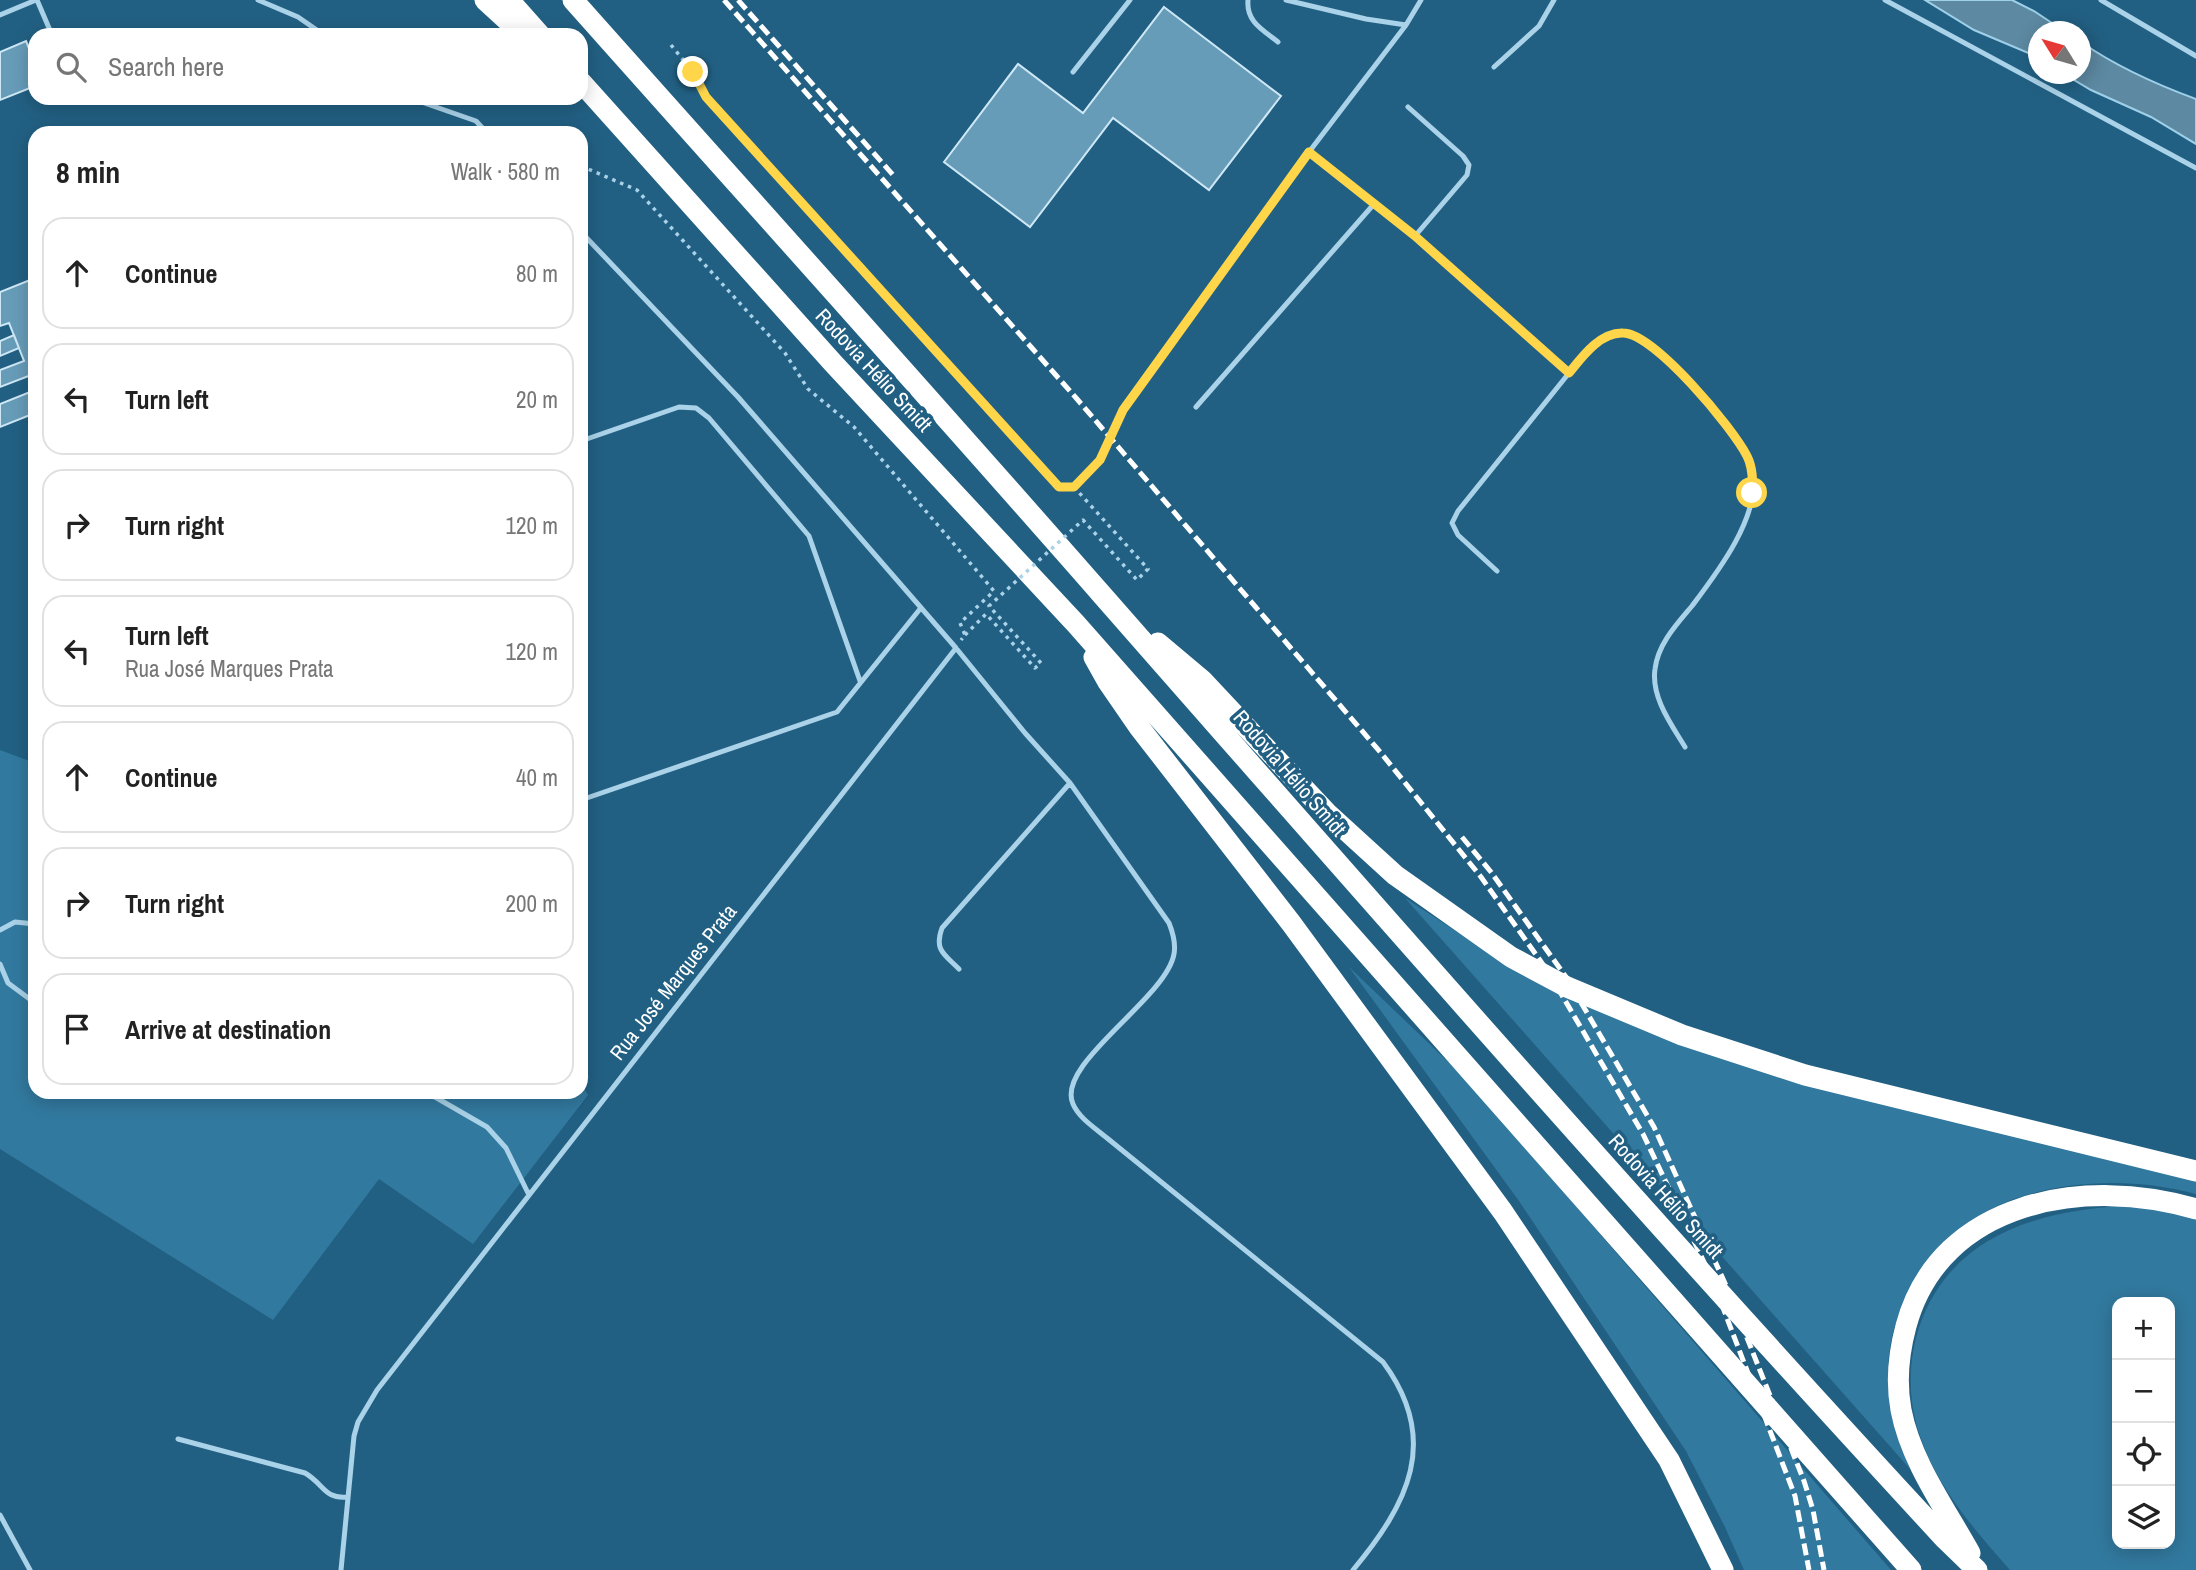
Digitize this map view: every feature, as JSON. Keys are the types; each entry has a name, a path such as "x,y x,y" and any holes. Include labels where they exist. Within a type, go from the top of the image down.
{"highway":[{"path":"485,0 515,28"},
{"path":"509,0 534,28"},
{"name":"Rodovia Hélio Smidt","path":"573,0 1741,1318 1945,1539 1979,1570"},
{"name":"Rodovia Hélio Smidt","path":"588,90 833,363 1076,624 1911,1570"},
{"path":"1101,594 1202,680 1327,813 1395,875 1511,957 1567,987 1682,1035 1805,1075 2196,1171"},
{"path":"1076,624 1108,682 1139,727 1291,923 1503,1212 1669,1460 1723,1570"},
{"path":"1979,1570 1921,1466 1901,1410 1899,1368 1902,1340 1910,1311 1933,1268 1978,1227 2009,1212 2047,1201 2086,1196 2128,1196 2196,1209"}],"lane":[{"path":"0,15 36,0 49,28"},
{"path":"258,0 298,17 314,28"},
{"path":"1073,72 1130,0"},
{"path":"1248,0 1247,11 1252,21 1278,42"},
{"path":"1286,0 1366,19 1406,25"},
{"path":"1123,410 1309,152 1406,25 1421,0"},
{"path":"1494,67 1539,26 1554,0"},
{"path":"1885,0 2196,168"},
{"path":"2102,0 2196,56"},
{"path":"430,105 476,121 481,126"},
{"path":"1408,107 1463,156 1469,165 1467,175 1415,236"},
{"path":"1309,152 1415,236 1569,373"},
{"path":"1196,407 1374,204"},
{"path":"588,239 738,397 956,648 1025,733 1070,783 1170,923 1175,944 1172,962 1157,986 1084,1062 1070,1092 1072,1103 1080,1114 1107,1138 1383,1362 1396,1381 1411,1418 1413,1438 1408,1483 1397,1510 1353,1570"},
{"path":"1497,572 1458,535 1452,523 1458,511 1594,345 1611,335 1625,332 1647,342 1720,416 1747,456 1753,473 1747,515 1736,540 1716,574 1665,639 1655,666 1656,690 1662,708 1685,747"},
{"path":"588,439 679,407 696,408 709,418 809,536 860,681"},
{"path":"588,798 838,712 920,609"},
{"name":"Rua José Marques Prata","path":"341,1570 354,1436 358,1422 377,1390 528,1193 956,648"},
{"path":"958,969 941,951 937,941 942,928 1070,783"},
{"path":"0,930 16,922 28,923"},
{"path":"0,964 8,983 28,998"},
{"path":"438,1099 487,1127 506,1148 528,1193"},
{"path":"178,1439 305,1473 316,1479 328,1495 335,1498 347,1497"},
{"path":"0,1515 30,1570"}],"path":[{"path":"671,45 693,72 706,97 1059,487 1074,487 1100,460 1123,410"},
{"path":"588,169 637,190 785,353 808,389 853,427 994,591 960,623 965,635 986,614 1035,668 1041,663 989,606 1083,520 1137,580 1148,569 1074,487"}],"shaded area":[{"path":"1925,0 2012,0 2049,21 2028,21 2028,53 1974,30"},
{"path":"2091,48 2137,74 2196,99 2196,144 2151,117 2081,84 2091,84"},
{"path":"0,750 28,760 28,1099 585,1099 473,1244 379,1179 273,1320 0,1149"},
{"path":"1405,898 1567,997 2196,1180 2196,1194 2171,1188 2117,1183 2063,1187 2011,1200 1987,1211 1952,1237 1916,1280 1902,1305 1893,1332 1888,1387 1892,1414 1911,1470"},
{"path":"1349,967 1464,1077 1891,1570 1744,1570 1686,1451 1519,1201"},
{"path":"2120,1206 2146,1207 2196,1216 2196,1570 2010,1570 1957,1506 1926,1452 1916,1421 1911,1374 1913,1350 1928,1305 1946,1277 1968,1255 1994,1238 2022,1225 2053,1216"}],"building":[{"path":"1164,7 1281,96 1209,190 1113,118 1030,227 944,162 1018,64 1083,113"},
{"path":"26,41 28,46 28,89 0,100 0,52"},
{"path":"28,281 28,376 0,387 0,370 24,361 9,323 0,326 0,292"},
{"path":"14,335 19,348 0,356 0,341"},
{"path":"28,393 28,416 0,427 0,404"}],"railway":[{"path":"724,0 1077,399 1381,753 1481,877 1549,973 1643,1134 1712,1279 1795,1496 1809,1570"},
{"path":"738,0 894,176"},
{"path":"1462,837 1491,872 1566,977 1654,1127 1728,1290 1804,1481 1813,1510 1824,1570"}],"route":[{"path":"693,72 706,97 1059,487 1074,487 1100,460 1123,410 1309,152 1415,236 1569,373 1594,345 1611,335 1625,332 1647,342 1720,416 1747,456 1753,473 1752,493"}]}
